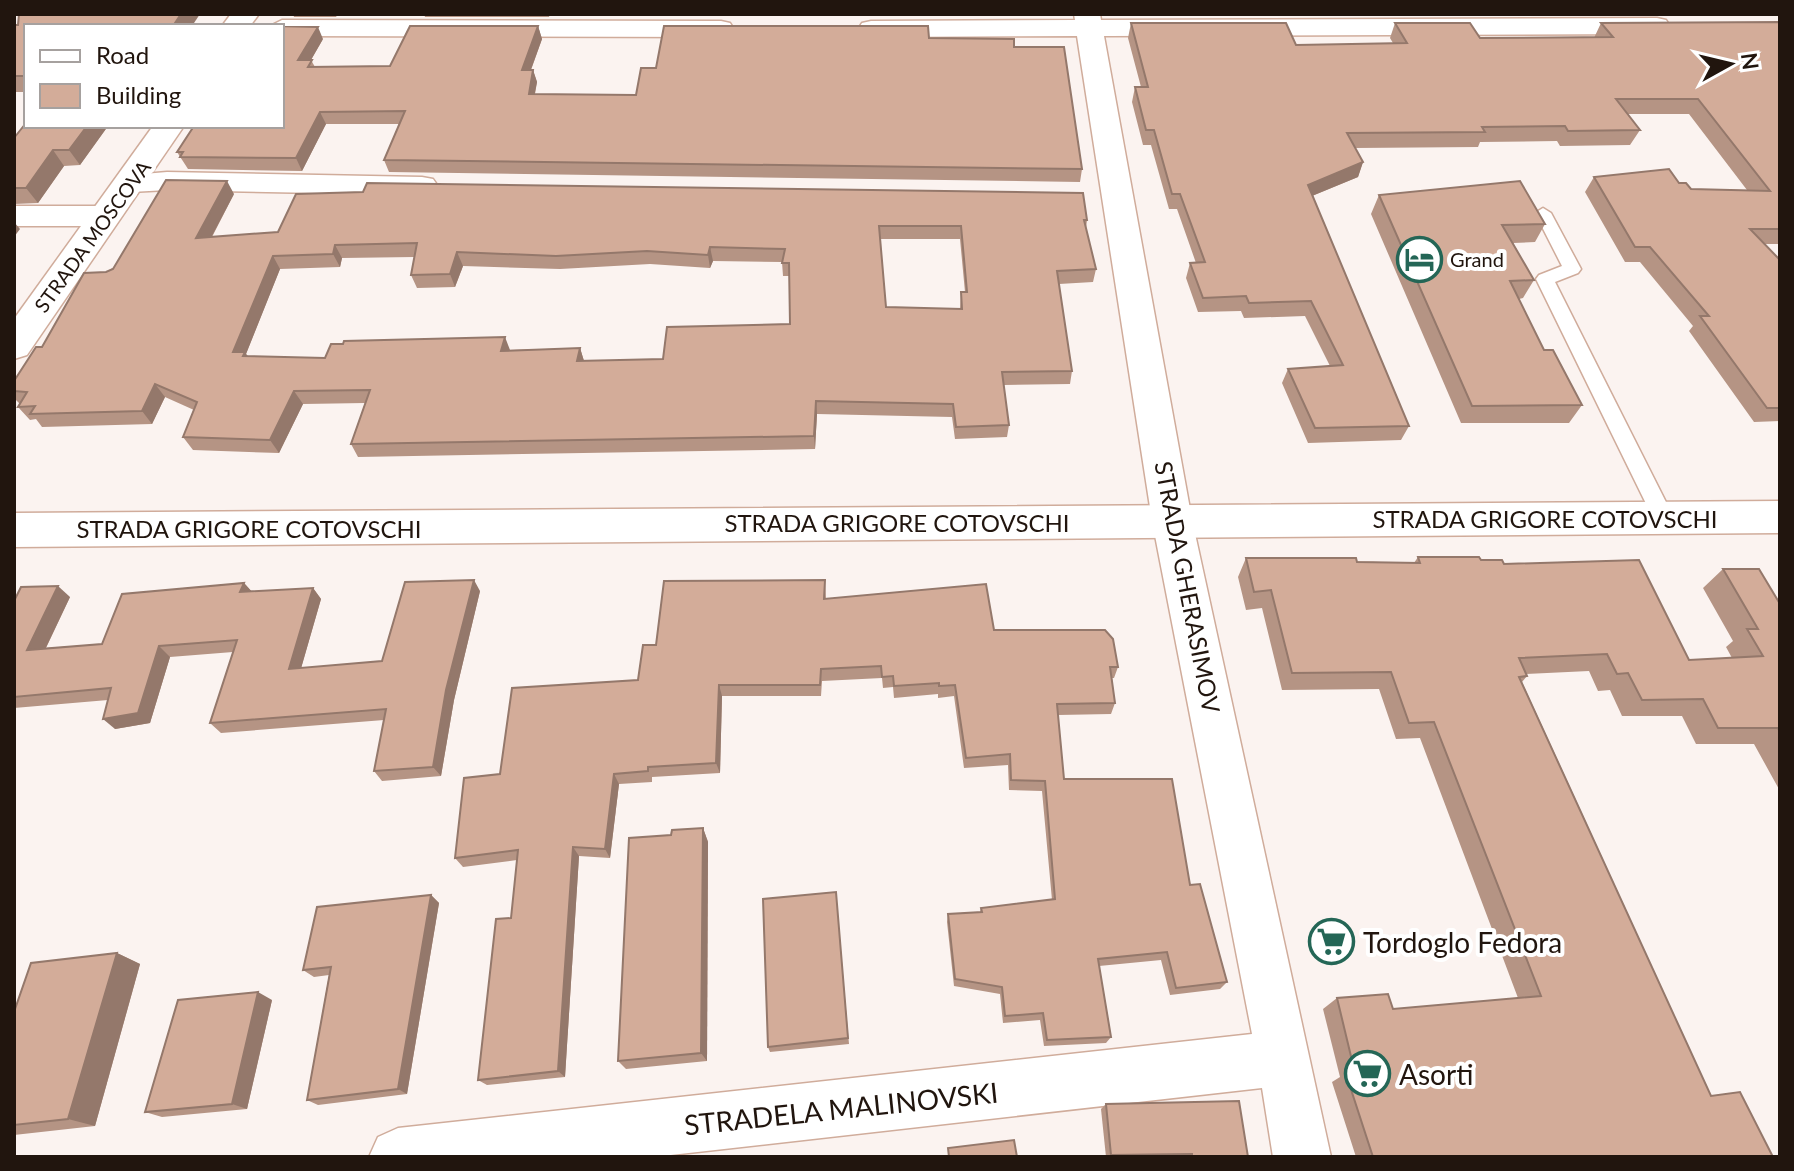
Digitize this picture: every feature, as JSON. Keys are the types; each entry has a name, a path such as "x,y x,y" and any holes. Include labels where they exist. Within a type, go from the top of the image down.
{"street":[{"path":"851,29 1087,22 1686,26"},
{"name":"STRADA GHERASIMOV","path":"1087,22 1104,195 1302,1157"},
{"path":"284,28 740,29"},
{"name":"STRADA MOSCOVA","path":"14,346 168,128"},
{"path":"131,183 167,181 445,187"},
{"path":"14,216 104,216"},
{"name":"STRADA GRIGORE COTOVSCHI","path":"14,530 1780,517"},
{"name":"STRADELA MALINOVSKI","path":"398,1157 1284,1058"}],"lane":[{"path":"1543,213 1572,269 1545,279 1663,518"}],"building":[{"path":"19,14 181,14 174,24 24,24 24,76 14,76 14,25 18,25"},
{"path":"1780,22 1780,229 1750,229 1780,260 1780,408 1767,408 1700,316 1709,316 1650,247 1635,247 1594,177 1669,169 1679,183 1686,183 1691,189 1770,191 1698,99 1616,99 1640,130 1568,131 1565,126 1482,127 1485,132 1347,133 1363,162 1308,185 1409,426 1315,428 1288,369 1343,365 1311,301 1249,303 1246,296 1203,298 1190,263 1205,262 1180,194 1172,194 1154,130 1146,130 1135,87 1148,87 1131,23 1286,23 1296,45 1407,43 1395,23 1470,23 1480,38 1613,37 1601,23"},
{"path":"284,26 318,27 298,60 312,60 308,67 390,66 410,26 538,26 522,70 533,70 529,94 636,95 641,68 656,68 664,26 928,26 929,38 1014,39 1014,47 1064,47 1082,169 384,160 405,111 320,112 296,158 180,157 183,152 177,152 193,128 284,128"},
{"path":"24,126 24,128 86,128 69,150 53,150 26,188 14,188 14,138"},
{"path":"166,180 227,181 196,238 278,232 296,194 363,192 367,183 1083,193 1087,220 1084,220 1096,269 1057,271 1072,371 1002,372 1009,425 956,427 953,404 816,401 814,436 351,444 370,390 294,391 270,440 183,437 197,402 155,384 142,411 30,414 35,406 18,407 27,392 14,391 14,381 36,347 42,347 84,273 113,269","holes":["879,226 961,226 967,292 961,292 962,309 886,307","417,243 411,275 450,274 457,252 556,256 647,251 708,255 710,247 785,249 782,263 789,263 790,324 667,327 663,359 577,361 580,348 501,351 505,337 344,341 343,344 331,344 325,358 243,356 245,352 233,352 273,256 333,254 335,245"]},
{"path":"1520,181 1545,224 1502,225 1534,280 1510,281 1544,350 1553,350 1582,405 1472,406 1379,195"},
{"path":"1418,557 1479,557 1481,560 1502,560 1504,564 1639,560 1689,660 1763,656 1747,629 1758,629 1723,569 1759,569 1780,604 1780,732 1778,728 1718,728 1703,699 1642,700 1628,673 1617,674 1607,654 1519,658 1527,676 1519,677 1711,1096 1740,1092 1773,1157 1373,1157 1346,1074 1355,1073 1337,998 1388,994 1393,1009 1541,996 1434,722 1409,723 1391,672 1292,673 1271,590 1254,592 1246,558 1356,558 1357,562 1420,563"},
{"path":"474,580 446,690 433,767 374,771 386,709 210,723 237,640 159,646 138,713 103,719 111,688 14,697 14,601 21,587 58,586 27,650 102,644 122,594 244,583 240,592 313,588 289,669 382,661 405,582"},
{"path":"825,580 824,599 986,584 994,630 1105,630 1113,639 1118,667 1110,667 1115,703 1057,704 1064,779 1172,779 1190,885 1200,884 1227,982 1176,988 1167,952 1098,959 1111,1037 1047,1040 1043,1013 1005,1016 1002,987 955,979 948,914 982,912 981,908 1055,899 1045,781 1011,780 1010,754 966,758 955,685 894,686 893,676 882,677 881,666 821,669 820,685 719,685 716,763 648,767 648,771 614,774 605,849 573,847 558,1071 478,1080 496,919 511,918 518,850 455,858 464,778 500,774 512,688 638,680 643,645 656,645 664,581"},
{"path":"703,828 701,1053 618,1061 629,838 671,835 672,830"},
{"path":"836,892 848,1038 768,1047 763,899"},
{"path":"431,895 398,1089 307,1100 331,967 303,970 317,907"},
{"path":"117,953 68,1119 14,1125 14,1012 31,963"},
{"path":"258,992 232,1104 145,1112 178,1000"},
{"path":"1239,1101 1248,1157 1111,1155 1106,1104"},
{"path":"1014,1140 1017,1157 949,1157 948,1148"}],"place":[{"name":"Grand","path":"1419,259"},
{"name":"Tordoglo Fedora","path":"1332,942"},
{"name":"Asorti","path":"1368,1074"}]}
